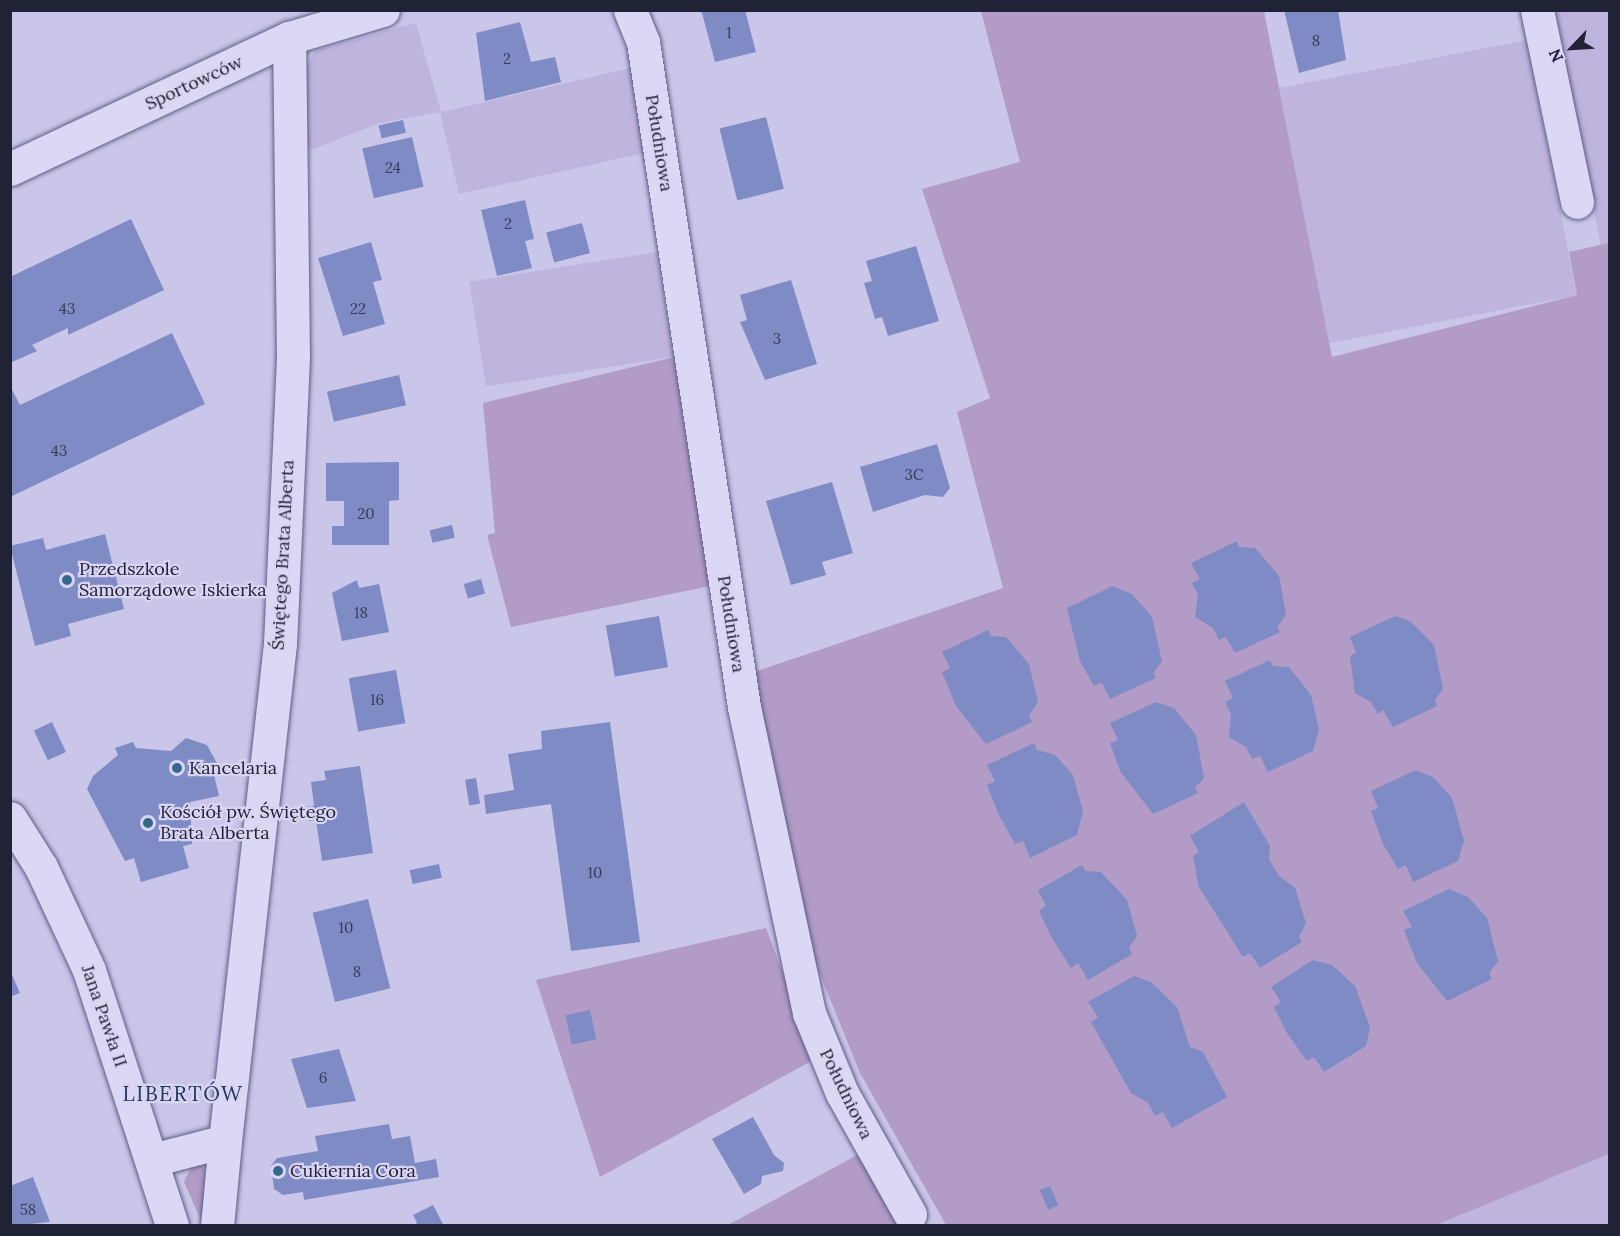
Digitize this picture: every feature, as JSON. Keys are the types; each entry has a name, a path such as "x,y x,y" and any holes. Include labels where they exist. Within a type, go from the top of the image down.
{"street":[{"name":"Sportowców","path":"10,169 290,38 383,10"},
{"name":"Południowa","path":"630,10 643,42 744,707 809,1013 842,1093 909,1214"},
{"path":"1537,10 1577,202"},
{"name":"Świętego Brata Alberta","path":"217,1226 245,952 293,357 290,38"},
{"name":"Jana Pawła II","path":"10,818 41,867 89,970 172,1226"},
{"path":"152,1160 225,1141"}],"shaded area":[{"path":"981,11 1264,11 1332,357 1577,295 1569,252 1609,243 1609,1154 1436,1225 946,1225 860,1073 815,962 754,672 1003,588 957,412 990,398 922,189 1020,162"},
{"path":"1552,11 1609,11 1610,243 1601,245"},
{"path":"416,23 441,112 634,67 649,152 459,194 440,112 380,123 308,151 302,77 314,51"},
{"path":"1527,40 1577,295 1329,343 1280,88"},
{"path":"657,252 674,357 486,386 469,282"},
{"path":"674,357 710,586 511,627 487,535 495,533 483,403"},
{"path":"766,928 815,1059 600,1177 536,980"},
{"path":"861,1153 900,1226 726,1226"},
{"path":"1609,1154 1609,1225 1436,1225"},
{"path":"200,1164 205,1169 203,1225 184,1182 191,1167"}],"building":[{"path":"697,10 745,10 756,52 715,62 702,13"},
{"path":"1284,10 1338,10 1346,60 1299,73"},
{"path":"520,22 531,62 555,57 561,82 485,101 476,33"},
{"path":"766,117 784,189 737,200 719,129"},
{"path":"403,120 406,133 382,138 379,126"},
{"path":"412,137 423,187 374,198 362,148"},
{"path":"525,200 534,239 525,241 532,268 497,276 481,210"},
{"path":"131,219 164,290 68,335 68,328 32,345 37,351 10,363 10,277"},
{"path":"582,223 590,253 554,263 546,233"},
{"path":"371,242 382,280 373,282 385,324 343,336 318,258"},
{"path":"916,246 939,321 888,336 882,317 875,319 864,283 872,281 866,261"},
{"path":"791,280 817,364 765,380 740,322 747,320 740,295"},
{"path":"172,333 205,404 10,497 10,386 20,405"},
{"path":"399,375 406,405 334,422 327,392"},
{"path":"937,444 950,488 943,497 925,495 873,512 860,467"},
{"path":"399,462 399,500 389,501 389,545 332,545 332,526 344,526 344,501 326,501 326,463"},
{"path":"832,482 853,553 822,562 826,575 791,585 766,501"},
{"path":"452,525 455,538 433,543 430,530"},
{"name":"Przedszkole Samorządowe Iskierka","path":"105,534 124,609 68,624 71,636 35,646 10,546 43,538 46,550"},
{"path":"1237,541 1239,547 1255,548 1279,576 1286,615 1277,627 1280,632 1235,653 1226,637 1219,640 1213,628 1195,617 1198,595 1192,583 1200,579 1191,563"},
{"path":"481,579 485,593 468,598 464,584"},
{"path":"357,580 359,588 379,584 389,632 342,641 332,593"},
{"path":"1113,586 1132,594 1152,617 1162,661 1153,673 1156,678 1110,699 1102,683 1094,686 1080,661 1067,608"},
{"path":"659,616 668,667 615,677 606,625"},
{"path":"1395,616 1410,621 1434,645 1443,689 1435,700 1437,706 1393,727 1383,710 1378,714 1371,702 1355,693 1350,656 1356,653 1350,637"},
{"path":"988,630 991,636 1006,637 1029,664 1038,702 1029,716 1032,722 986,744 956,706 942,672 950,668 942,652"},
{"path":"1270,660 1273,666 1289,667 1311,695 1319,730 1313,751 1268,772 1260,756 1252,759 1246,747 1229,737 1231,714 1225,702 1233,698 1225,681"},
{"path":"396,670 405,723 358,732 349,678"},
{"path":"1156,702 1174,708 1196,735 1204,778 1195,788 1198,793 1153,814 1120,771 1110,743 1118,740 1110,723"},
{"path":"52,722 66,752 48,760 34,730"},
{"path":"610,722 640,942 571,951 551,804 486,814 484,795 514,790 508,754 542,749 541,731"},
{"name":"Kościół pw. Świętego Brata Alberta","path":"186,738 207,745 223,774 214,775 219,796 190,802 192,844 183,846 189,868 141,882 134,858 125,861 87,789 93,776 118,755 115,748 133,742 136,748 171,751"},
{"path":"1034,743 1037,750 1055,755 1073,775 1083,811 1077,835 1030,858 1023,841 1015,844 998,813 987,785 995,781 987,765"},
{"path":"360,766 373,853 322,861 316,820 309,821 307,807 314,806 311,782 326,780 324,771"},
{"path":"1416,770 1434,778 1452,798 1464,841 1458,861 1413,882 1406,865 1398,869 1383,844 1371,811 1378,808 1371,791"},
{"path":"476,778 480,804 469,805 465,780"},
{"path":"1244,802 1270,846 1269,859 1278,875 1295,888 1306,923 1299,937 1302,942 1260,968 1250,953 1243,957 1199,887 1193,856 1199,852 1190,836"},
{"path":"439,864 442,878 413,884 410,870"},
{"path":"1082,865 1085,871 1101,872 1127,900 1137,936 1129,948 1132,954 1088,980 1078,963 1071,968 1052,938 1039,911 1046,906 1038,890"},
{"path":"1449,889 1468,897 1487,918 1498,961 1489,973 1492,979 1447,1001 1417,963 1404,930 1412,927 1403,911"},
{"path":"368,899 390,988 335,1002 313,913"},
{"path":"1313,960 1332,965 1355,986 1370,1027 1366,1046 1324,1072 1314,1057 1307,1061 1287,1033 1274,1007 1281,1002 1271,987"},
{"path":"10,970 20,993 10,997"},
{"path":"1134,976 1151,982 1177,1007 1190,1047 1203,1052 1227,1097 1172,1128 1163,1112 1155,1116 1148,1103 1131,1093 1091,1022 1098,1017 1088,1002"},
{"path":"590,1010 596,1039 572,1045 566,1015"},
{"path":"339,1049 356,1101 307,1108 291,1059"},
{"path":"753,1117 774,1155 784,1163 783,1171 762,1176 761,1184 744,1194 712,1139"},
{"path":"389,1124 392,1139 410,1136 415,1163 436,1159 439,1177 304,1200 303,1192 283,1195 274,1189 271,1166 277,1158 318,1151 315,1136"},
{"path":"33,1177 50,1222 10,1226 10,1186"},
{"path":"1050,1186 1058,1205 1048,1210 1040,1190"},
{"path":"433,1205 444,1226 413,1226 417,1223 413,1215"}],"place":[{"name":"Przedszkole Samorządowe Iskierka","path":"67,580"},
{"name":"Kancelaria","path":"177,768"},
{"name":"Kościół pw. Świętego Brata Alberta","path":"148,823"},
{"name":"Cukiernia Cora","path":"278,1171"}],"district":[{"name":"LIBERTÓW","path":"183,1094"}]}
